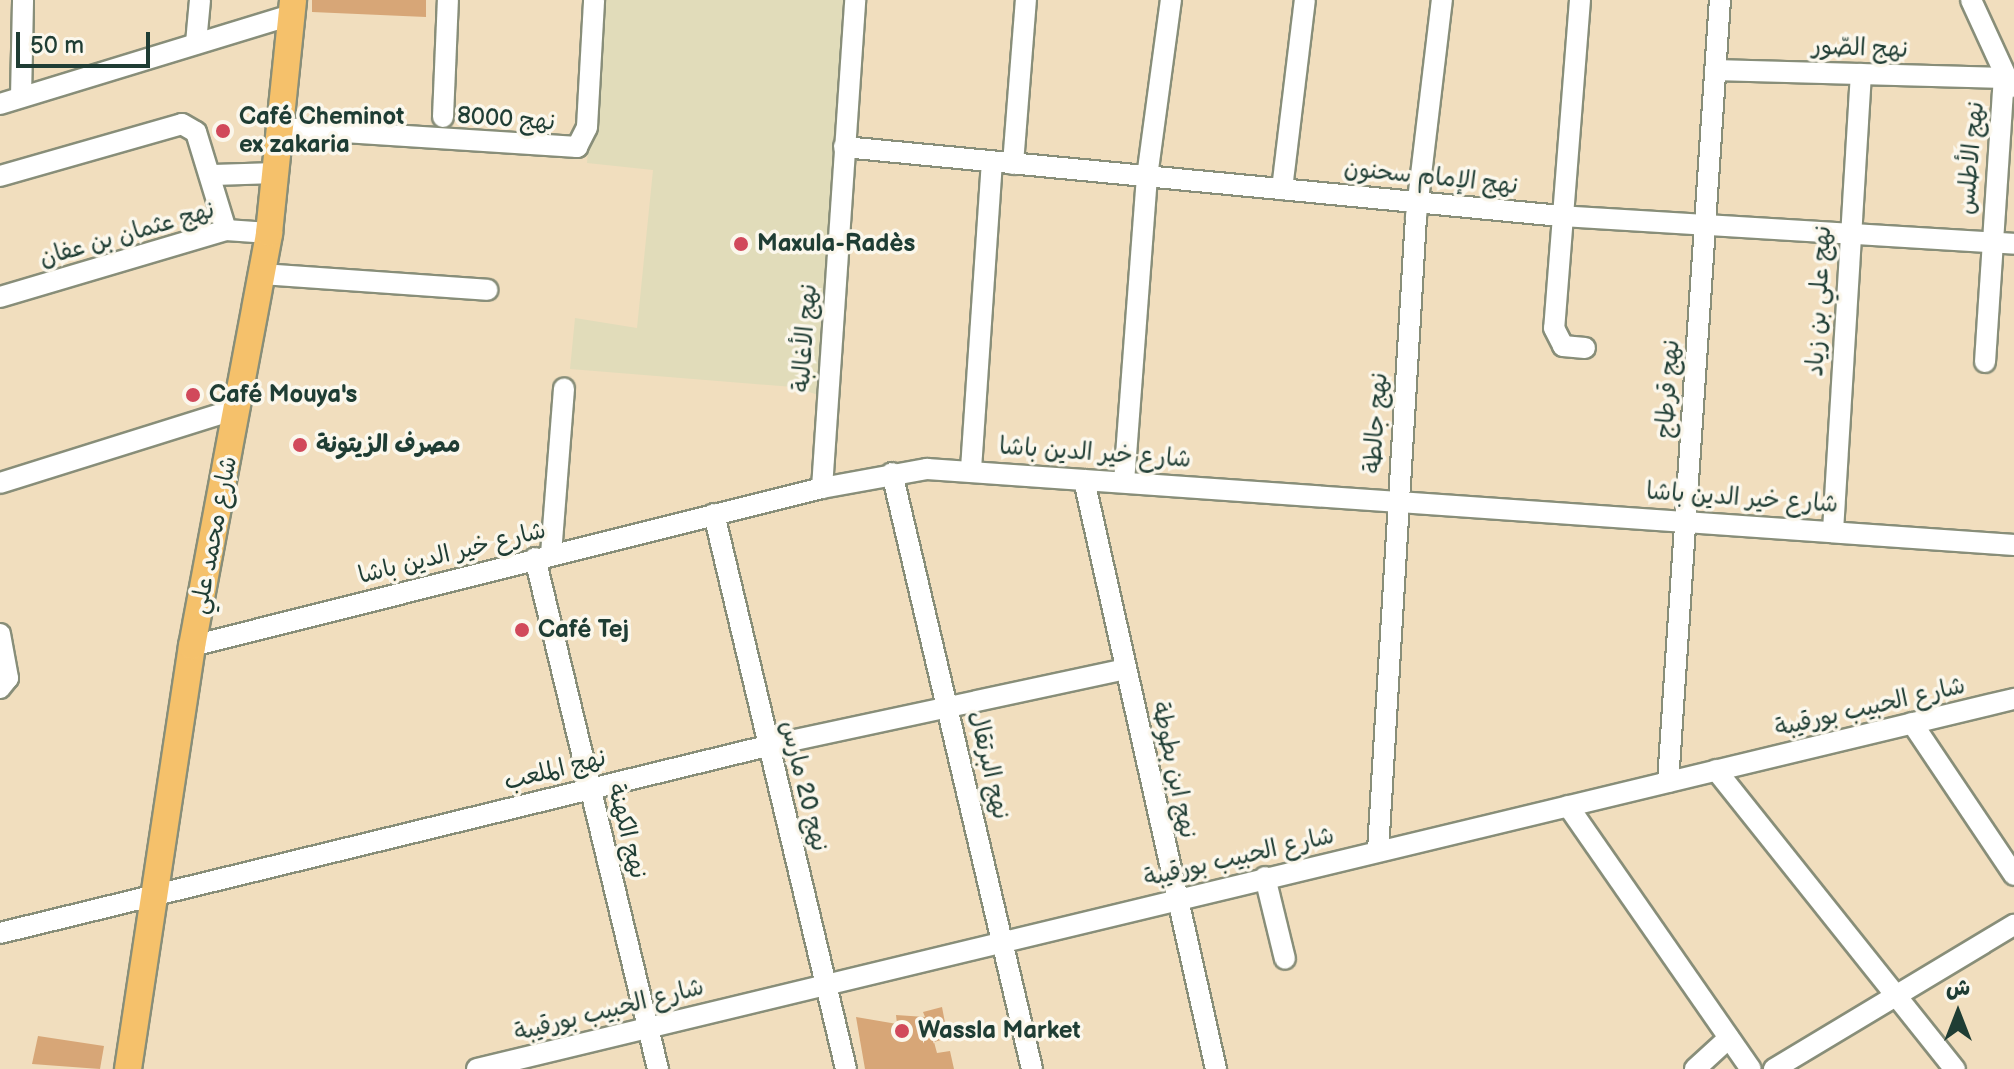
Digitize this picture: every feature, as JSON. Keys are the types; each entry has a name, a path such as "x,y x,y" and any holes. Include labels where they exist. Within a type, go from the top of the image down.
{"main road":[{"name":"شارع محمد علي","path":"128,1069 192,646 239,408 269,233 292,8"}],"street":[{"path":"21,97 23,0"},
{"path":"196,43 200,0"},
{"path":"443,117 448,0"},
{"name":"نهج 8000","path":"282,128 577,147 587,127 594,0"},
{"name":"نهج الأغالبة","path":"822,488 855,0"},
{"path":"1013,164 1026,0"},
{"path":"1124,482 1147,177 1171,0"},
{"path":"1282,189 1305,0"},
{"name":"نهج جالطة","path":"1378,851 1396,499 1442,0"},
{"path":"1580,0 1560,216 1555,334 1563,346 1585,348"},
{"name":"نهج قرطاج","path":"1668,782 1720,0"},
{"path":"1971,0 2009,84"},
{"path":"0,104 196,43 292,8"},
{"name":"نهج الصّور","path":"1715,70 1861,74 2009,84"},
{"name":"نهج علي بن زياد","path":"1833,531 1861,74"},
{"name":"نهج الأطلس","path":"1985,362 1989,243 2009,84"},
{"path":"0,176 175,124 196,132 213,175 226,230"},
{"name":"نهج الإمام سحنون","path":"844,147 1560,216 1705,228 1849,233 2014,244"},
{"path":"971,469 992,162"},
{"path":"213,175 276,173"},
{"name":"نهج عثمان بن عفان","path":"0,297 226,230 269,233"},
{"path":"261,274 487,290"},
{"name":"نهج الكهنة","path":"564,389 543,556 590,788 658,1069"},
{"path":"0,483 239,408"},
{"name":"شارع خير الدين باشا","path":"192,646 543,556 892,473 971,469 1084,480 1684,519 2014,545"},
{"name":"نهج البرتقال","path":"892,473 950,708 1032,1069"},
{"name":"نهج ابن بطوطة","path":"1084,480 1174,899 1216,1069"},
{"name":"نهج 20 مارس","path":"714,514 846,1069"},
{"path":"0,634 8,678 0,688"},
{"name":"نهج الملعب","path":"0,933 767,746 1126,669"},
{"name":"شارع الحبيب بورقيبة","path":"477,1069 2014,699"},
{"path":"1912,723 2014,875"},
{"path":"1716,770 1901,993 1955,1069"},
{"path":"1568,806 1751,1069"},
{"path":"1265,877 1285,959"},
{"path":"1774,1069 2014,925"},
{"path":"1695,1069 1729,1038"}],"shaded area":[{"name":"Maxula-Radès","path":"599,0 850,0 828,398 793,387 570,369 575,318 637,328 653,170 587,163"}],"building":[{"path":"312,0 426,0 426,17 312,12"},
{"name":"Wassla Market","path":"942,1007 948,1038 934,1042 937,1053 950,1051 954,1069 865,1069 856,1017 897,1024 896,1015 925,1017 923,1012"},
{"path":"38,1036 104,1046 100,1069 32,1064"}],"place":[{"name":"Café Cheminot ex zakaria","path":"223,131"},
{"name":"Maxula-Radès","path":"741,244"},
{"name":"Café Mouya's","path":"193,395"},
{"name":"مصرف الزيتونة","path":"300,445"},
{"name":"Café Tej","path":"522,630"},
{"name":"Wassla Market","path":"902,1031"}]}
